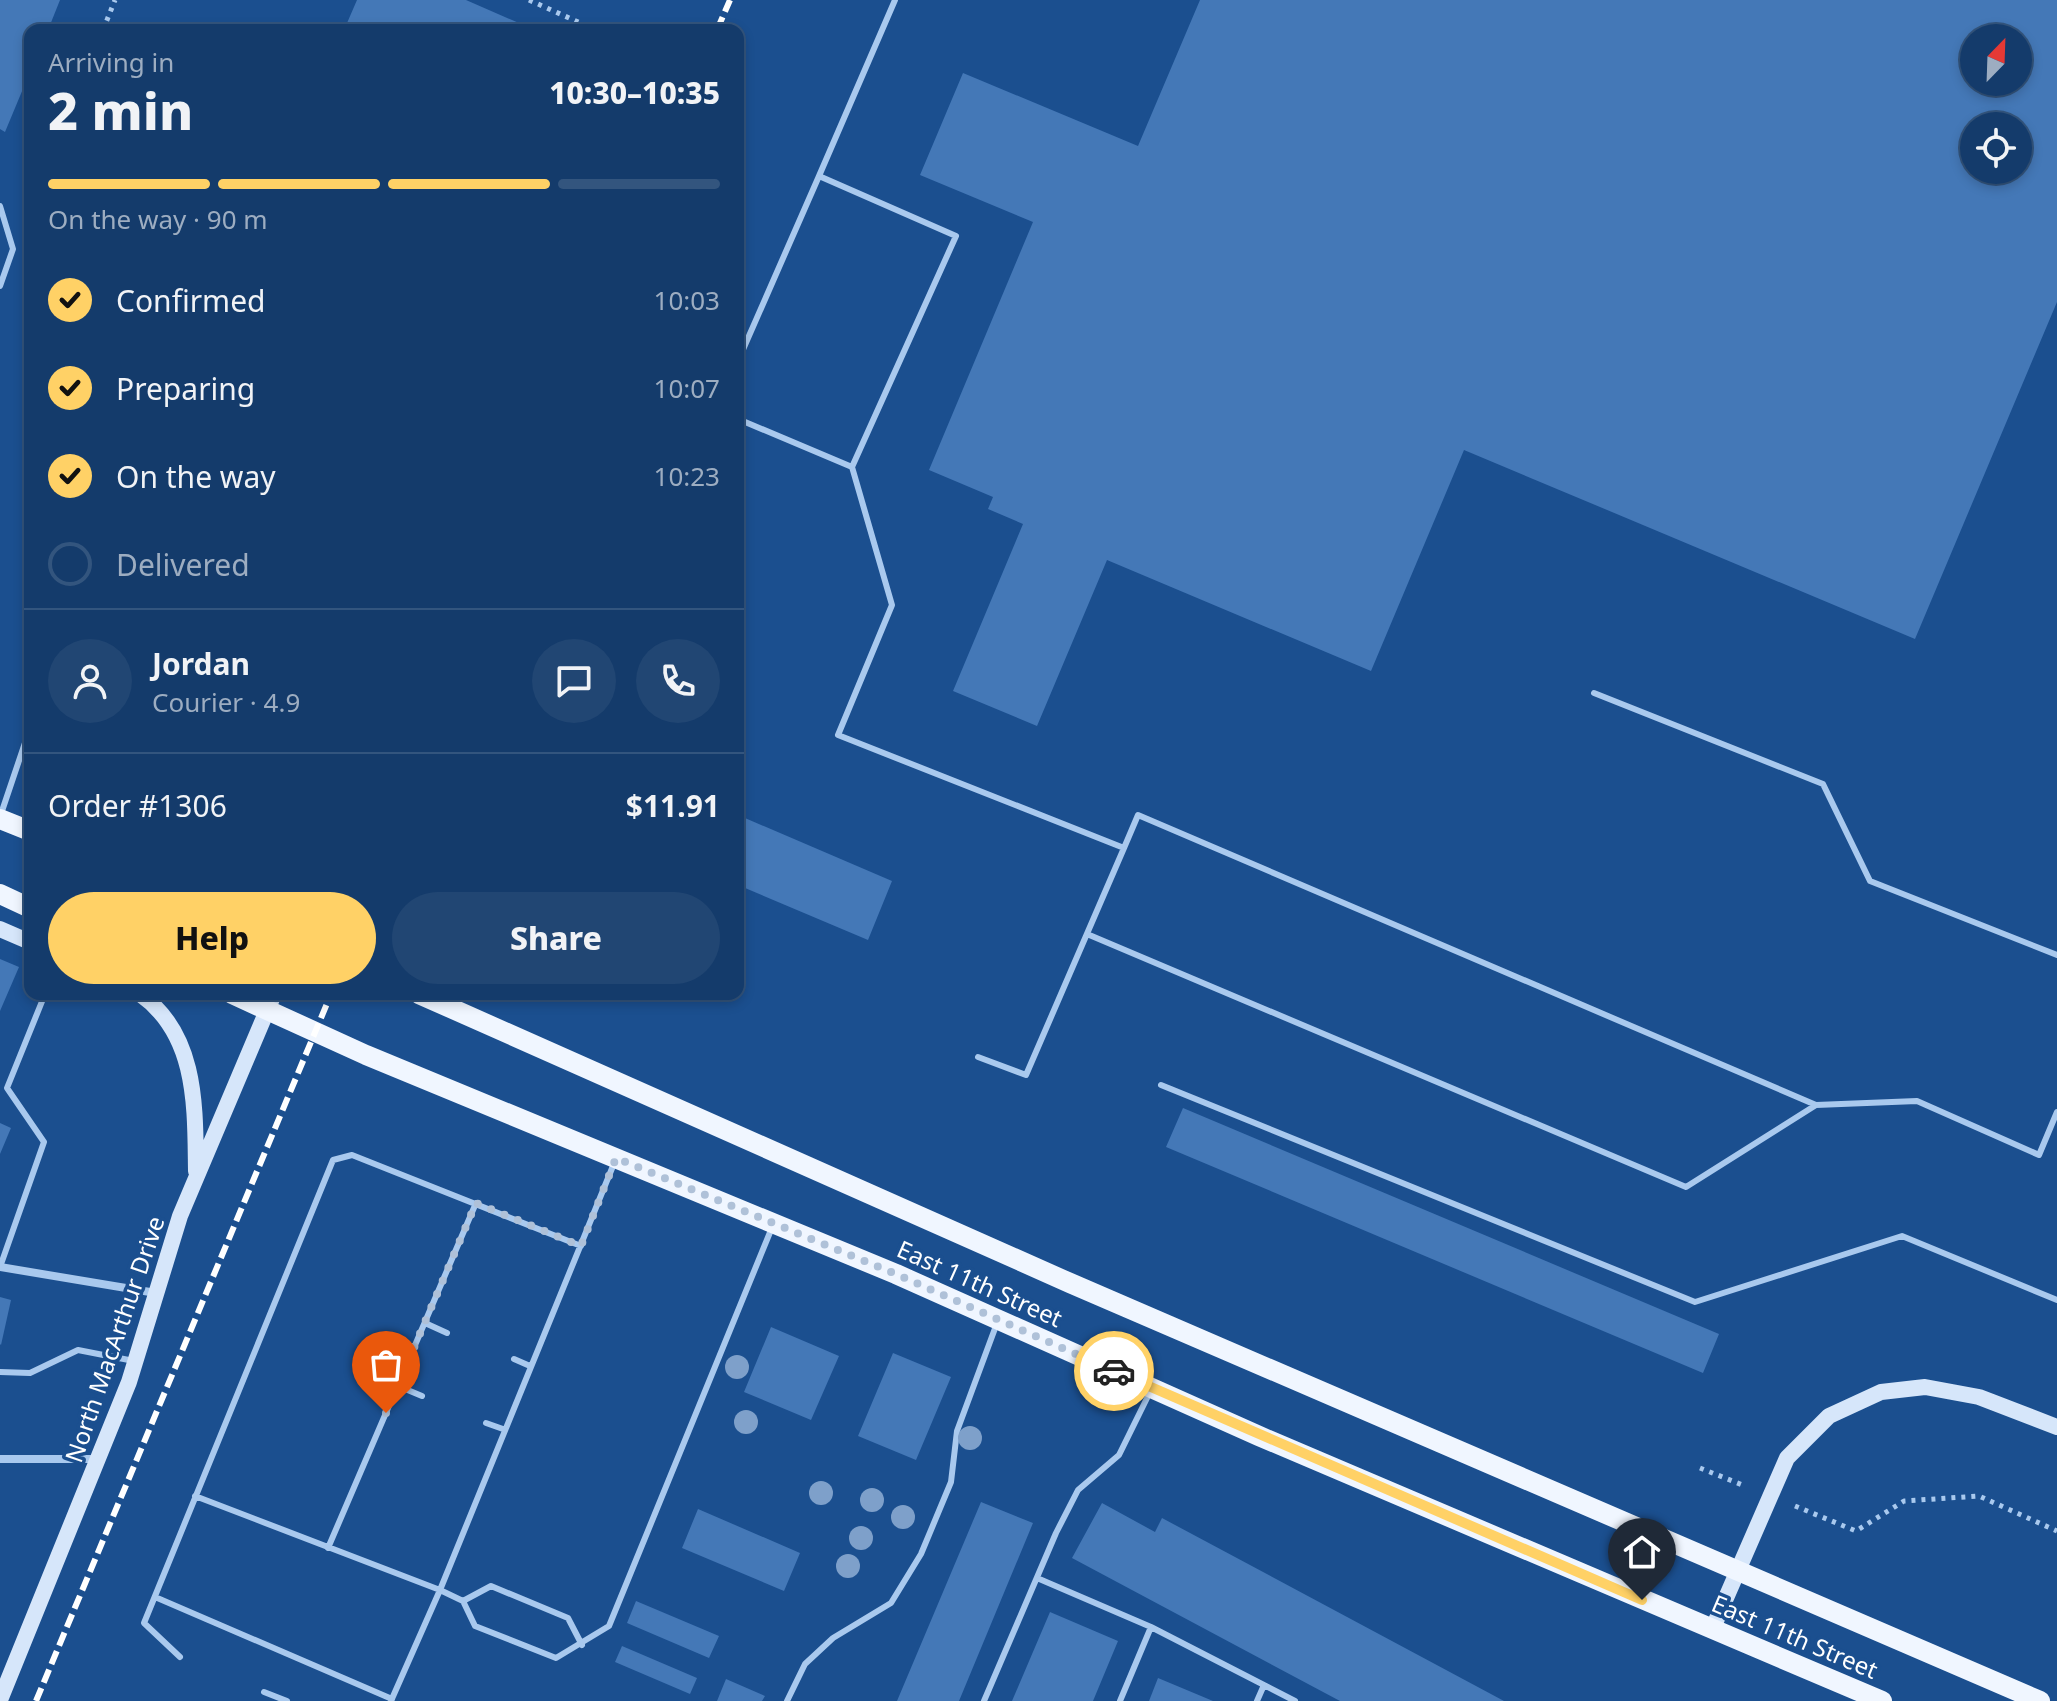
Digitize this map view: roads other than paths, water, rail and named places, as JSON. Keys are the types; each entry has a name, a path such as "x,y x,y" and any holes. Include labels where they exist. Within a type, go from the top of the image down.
{"main road":[{"path":"0,819 24,829"},
{"path":"0,894 24,905"},
{"path":"0,929 24,939"},
{"path":"146,1000 165,1018 181,1043 194,1093 196,1176"},
{"name":"East 11th Street","path":"433,1000 1070,1283 1738,1568 2040,1701"},
{"name":"North MacArthur Drive","path":"0,1700 136,1362 196,1176 270,1002"},
{"name":"East 11th Street","path":"270,1002 366,1055 774,1222 1882,1701"},
{"path":"1712,1630 1787,1458 1829,1416 1881,1392 1925,1387 1979,1397 2057,1427"}],"street":[{"path":"0,1267 156,1293"},
{"path":"0,1459 99,1459"}],"lane":[{"path":"744,347 895,0"},
{"path":"819,176 956,236 852,467 892,605 838,735 1124,848"},
{"path":"0,206 13,249 0,286"},
{"path":"744,422 852,467"},
{"path":"1594,693 1823,784 1870,881 2057,955"},
{"path":"0,819 24,746"},
{"path":"978,1057 1026,1075 1138,815 1816,1105 1917,1101 2039,1155 2057,1112"},
{"path":"1087,934 1686,1187 1816,1105"},
{"path":"0,1267 44,1142 7,1088 43,1000"},
{"path":"1161,1085 1695,1302 1902,1236 2057,1300"},
{"path":"180,1657 144,1623 333,1160 352,1155 581,1246"},
{"path":"155,1597 391,1700 440,1590 503,1429 616,1158"},
{"path":"328,1548 476,1203"},
{"path":"195,1496 440,1590 463,1601 475,1626 556,1658 609,1626 774,1222"},
{"path":"787,1701 805,1664 833,1638 891,1603 921,1554 951,1482 957,1431 981,1375 998,1319"},
{"path":"425,1323 447,1333"},
{"path":"0,1372 30,1373 78,1350 136,1362"},
{"path":"514,1359 530,1366"},
{"path":"398,1386 422,1396"},
{"path":"984,1701 1078,1490 1119,1455 1152,1388"},
{"path":"486,1423 503,1429"},
{"path":"1037,1578 1151,1627 1295,1701"},
{"path":"463,1601 491,1586 568,1618 582,1645"},
{"path":"1120,1701 1151,1627"},
{"path":"1257,1701 1264,1685"},
{"path":"264,1692 287,1701"}],"railway":[{"path":"720,24 730,0"},
{"path":"36,1701 328,1000"}]}
